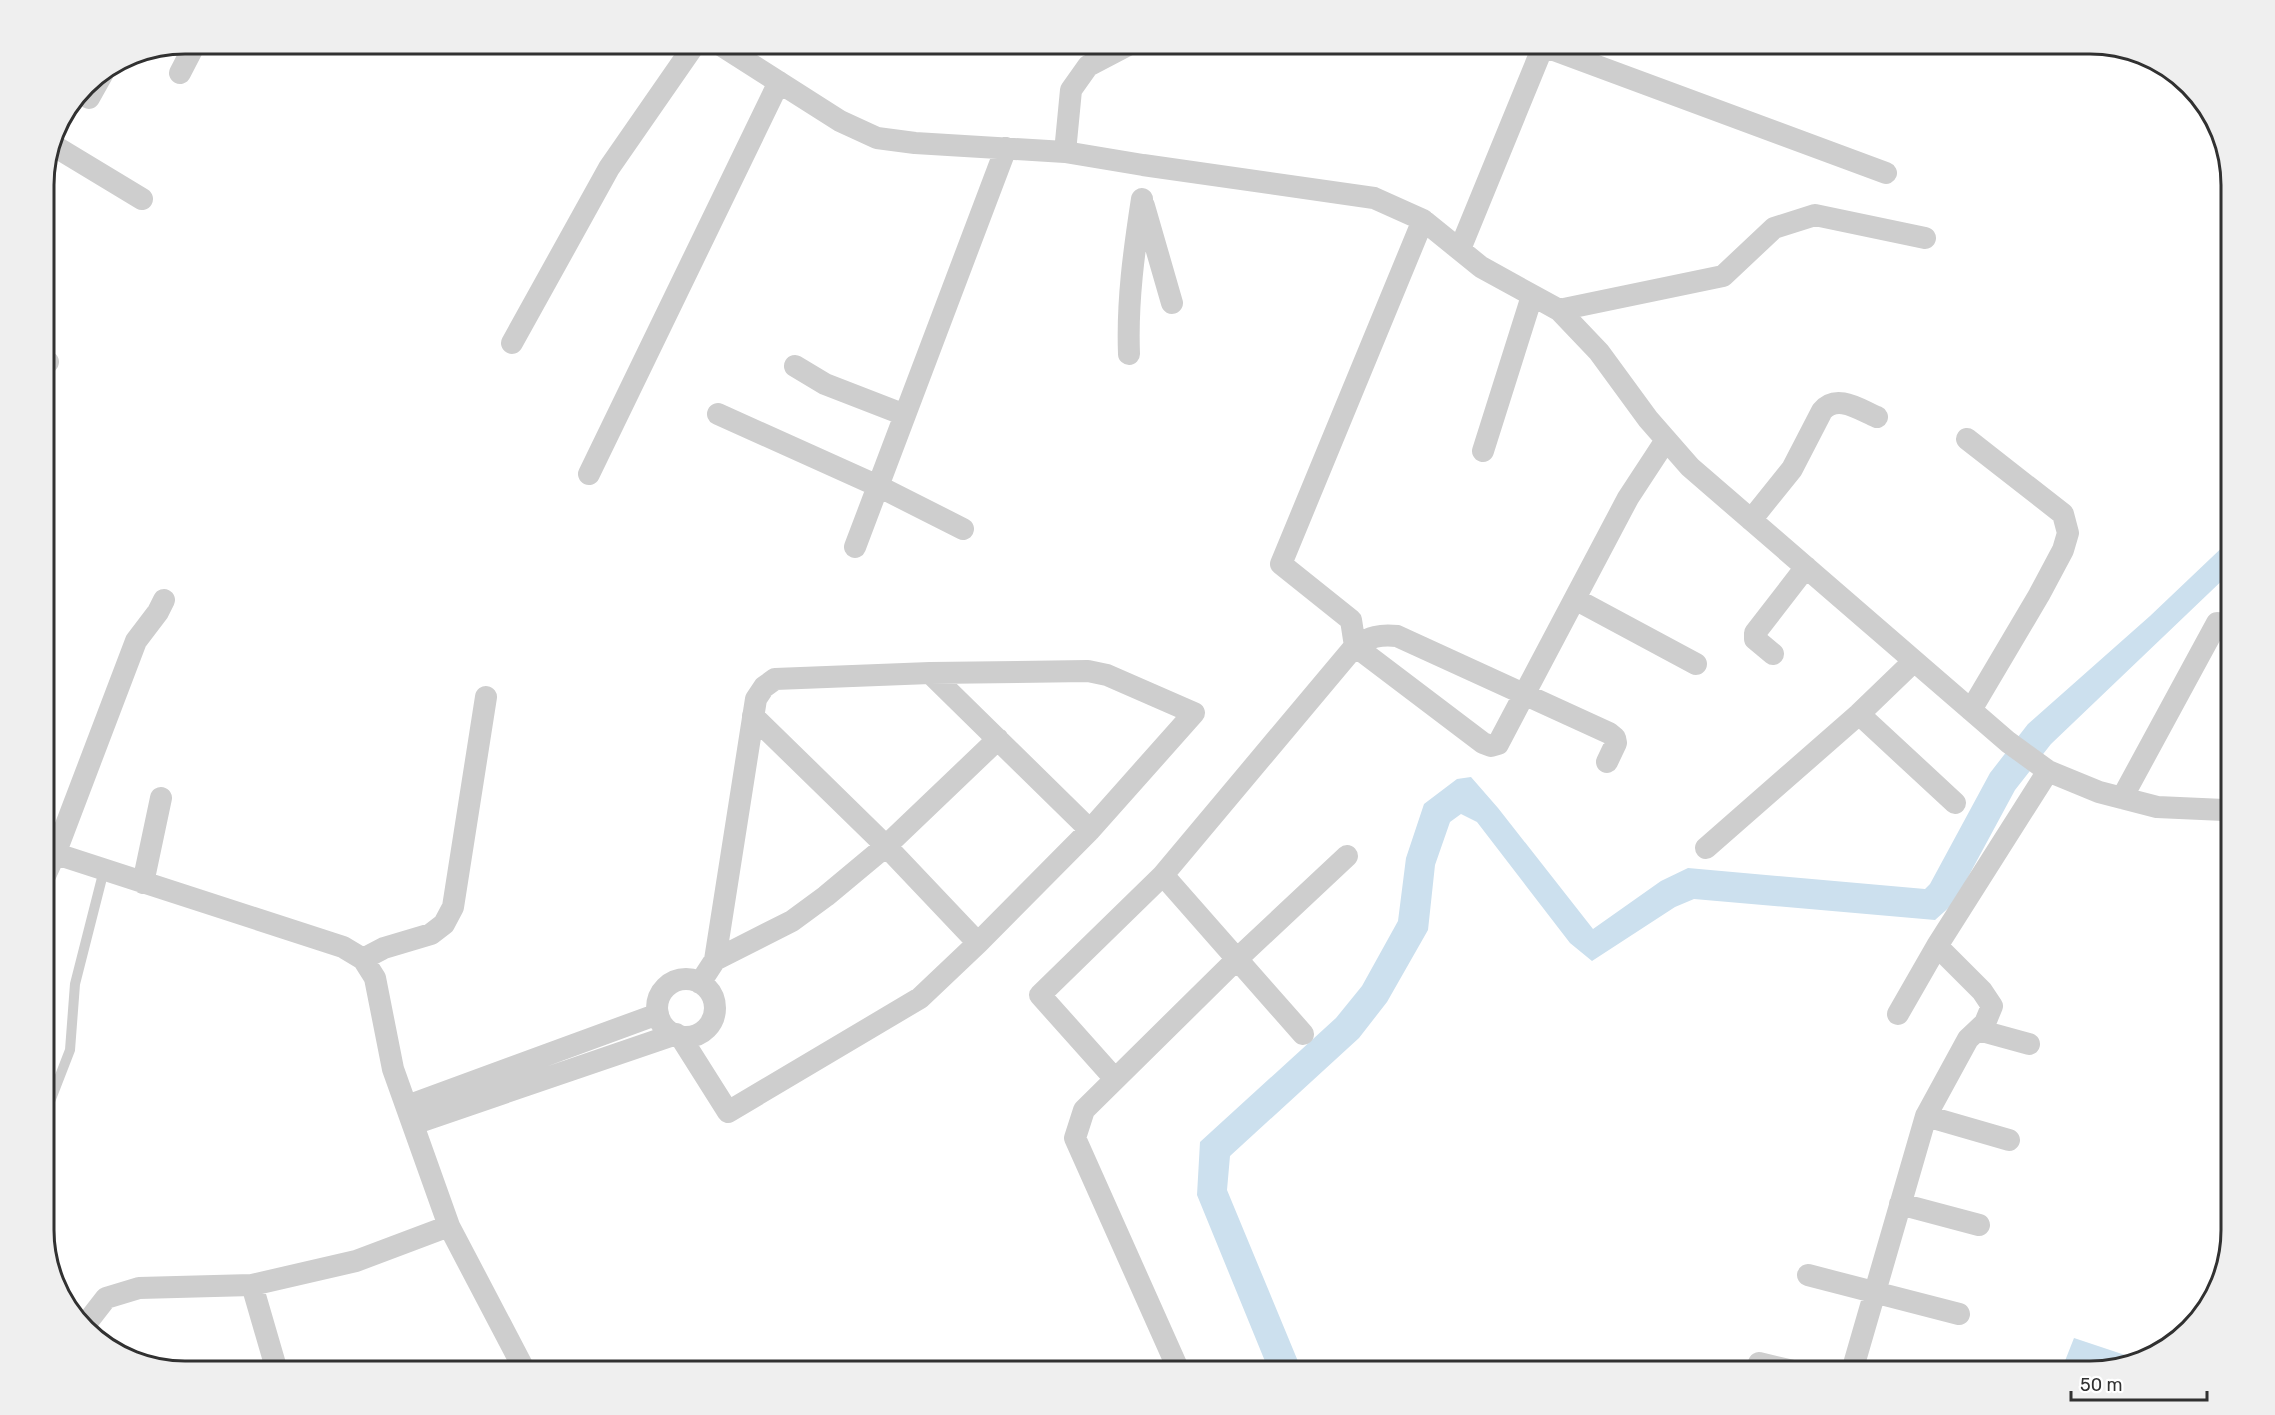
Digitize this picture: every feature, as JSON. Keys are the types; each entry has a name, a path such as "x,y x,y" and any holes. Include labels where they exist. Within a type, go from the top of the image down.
{"street":[{"path":"180,73 190,54"},
{"path":"512,343 609,168 688,54"},
{"path":"735,54 840,120 877,138 915,143 1065,152 1374,198 1423,220 1482,267 1559,310 1599,352 1648,419 1689,466 2008,742 2043,768 2122,798 2157,807 2221,810"},
{"path":"1065,152 1071,90 1088,66 1111,54"},
{"path":"1460,249 1540,54"},
{"path":"1568,54 1886,173"},
{"path":"590,474 779,82"},
{"path":"89,98 93,91"},
{"path":"855,548 1006,148"},
{"path":"59,149 142,199"},
{"path":"1129,354 1127,316 1142,199 1143,165"},
{"path":"1142,199 1172,303"},
{"path":"1559,310 1723,276 1774,228 1815,215 1925,238"},
{"path":"1423,220 1281,564 1351,620 1355,646 1487,746 1498,744 1628,498 1666,441"},
{"path":"1483,451 1532,296"},
{"path":"795,366 825,384 905,415"},
{"path":"1751,520 1792,469 1822,411 1828,405 1841,402 1877,417"},
{"path":"718,414 878,486 963,529"},
{"path":"1967,439 2063,514 2068,533 2063,550 2039,595 1971,710"},
{"path":"1773,654 1755,639 1755,633 1806,567"},
{"path":"1575,599 1696,664"},
{"path":"54,842 136,641 159,612 164,600"},
{"path":"2122,798 2217,623"},
{"path":"1115,1079 1040,994 1163,875 1355,646 1373,636 1383,634 1397,636 1525,693 1615,738 1616,743 1607,762"},
{"path":"1706,848 1859,714 1914,661"},
{"path":"410,1115 678,1035 698,1033 711,1021 714,1003 711,994 700,983 690,979 680,979 663,989 658,998 658,1014 663,1026 678,1035 728,1112 920,998 1090,830 1194,713 1107,675 1088,671 930,673 775,679 764,687 756,699 715,960 700,983"},
{"path":"930,673 1090,830"},
{"path":"363,959 384,948 431,934 444,924 453,907 486,697"},
{"path":"1859,714 1955,804"},
{"path":"753,716 886,846 978,943"},
{"path":"715,960 792,921 826,896 886,846 998,739"},
{"path":"1898,1014 2043,768"},
{"path":"143,883 161,798"},
{"path":"54,853 343,947 363,959 375,978 393,1069 449,1226 520,1361"},
{"path":"1175,1361 1076,1138 1084,1110 1236,960 1347,856"},
{"path":"1163,875 1303,1034"},
{"path":"1855,1361 1926,1116 1968,1039 1985,1023 1992,1006 1982,991 1937,946"},
{"path":"410,1115 658,1014"},
{"path":"1978,1030 2029,1044"},
{"path":"1926,1116 2009,1140"},
{"path":"1900,1204 1979,1225"},
{"path":"89,1319 106,1298 139,1288 252,1285 356,1261 449,1226"},
{"path":"1809,1275 1959,1314"},
{"path":"252,1285 271,1361"}],"lane":[{"path":"54,1091 70,1050 75,984 104,870"}],"water":[{"path":"2221,549 2221,582 2051,744 2015,790 1954,903 1935,920 1694,899 1675,907 1592,961 1570,943 1477,822 1461,814 1450,822 1435,865 1428,930 1387,1002 1359,1038 1230,1156 1227,1190 1298,1361 1265,1361 1197,1195 1200,1142 1336,1018 1362,986 1398,921 1406,858 1424,804 1457,779 1471,777 1593,929 1661,881 1688,868 1925,889 1930,884 1990,773 2028,724 2150,616"},
{"path":"2074,1338 2127,1356 2107,1360 2065,1361"}]}
